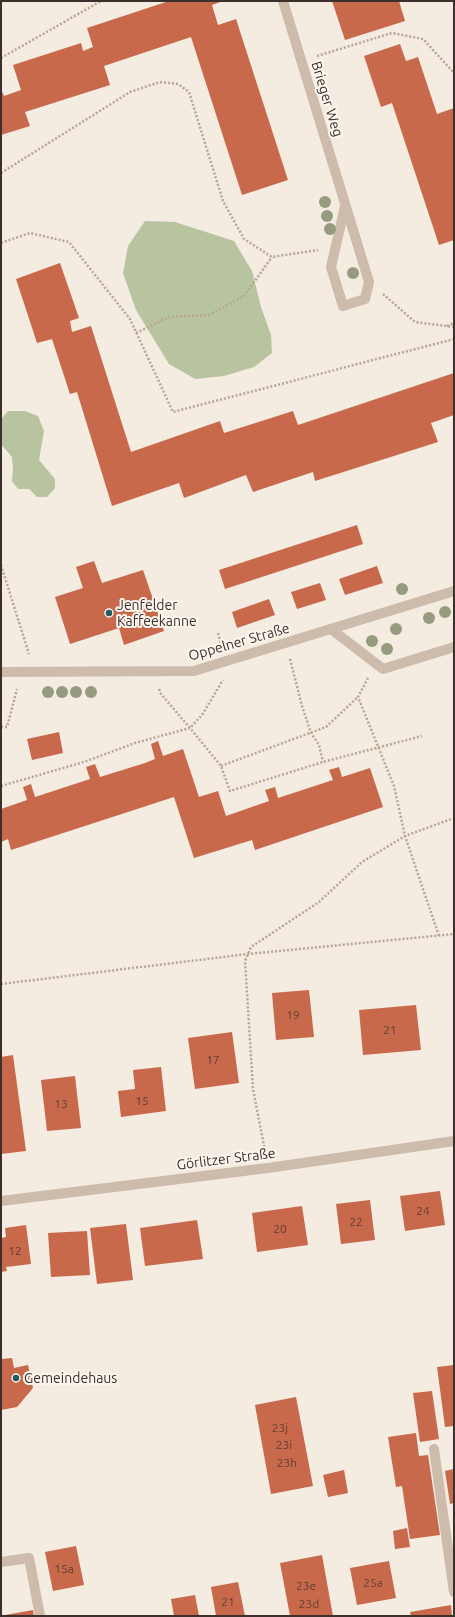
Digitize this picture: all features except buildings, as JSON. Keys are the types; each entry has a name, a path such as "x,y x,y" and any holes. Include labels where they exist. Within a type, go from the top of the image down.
{"street":[{"name":"Brieger Weg","path":"283,1 369,282 364,299 343,306 332,267 345,206"},
{"name":"Oppelner Straße","path":"1,672 194,671 454,592"},
{"path":"331,629 383,669 454,647"},
{"name":"Görlitzer Straße","path":"1,1201 268,1168 454,1141"},
{"path":"434,1449 454,1592"},
{"path":"1,1562 30,1558 40,1616"}],"path":[{"path":"1,58 101,1"},
{"path":"301,61 392,33 423,39 454,73"},
{"path":"1,173 130,92 160,82 178,84 189,92 223,201 244,239 272,257 313,250 335,250"},
{"path":"1,243 30,233 69,242 130,319 173,412 454,339"},
{"path":"136,333 169,317 209,315 244,296 272,257"},
{"path":"369,282 415,322 454,327"},
{"path":"447,326 454,323"},
{"path":"1,565 35,672"},
{"path":"286,643 302,706 311,733 319,745 323,762"},
{"path":"1,786 84,762 135,743 190,728 202,715 225,676 225,661"},
{"path":"221,766 326,727 358,697 375,663"},
{"path":"1,727 7,727 21,672"},
{"path":"153,672 161,694 221,766 230,791 323,762 422,736"},
{"path":"358,697 394,786 405,836 439,936"},
{"path":"268,1168 253,1089 245,961 251,947 319,902 362,862 405,836 454,818"},
{"path":"1,984 248,954 454,934"}],"green space":[{"path":"145,221 175,222 234,241 252,271 261,307 271,335 272,353 254,367 224,376 195,379 169,364 136,310 123,273 128,246"},
{"path":"8,411 25,411 38,416 44,431 39,460 55,479 55,488 47,497 37,497 29,489 18,489 12,481 12,457 1,444 1,419"}],"place":[{"name":"Jenfelder Kaffeekanne","path":"109,613"},
{"name":"Gemeindehaus","path":"16,1378"}]}
